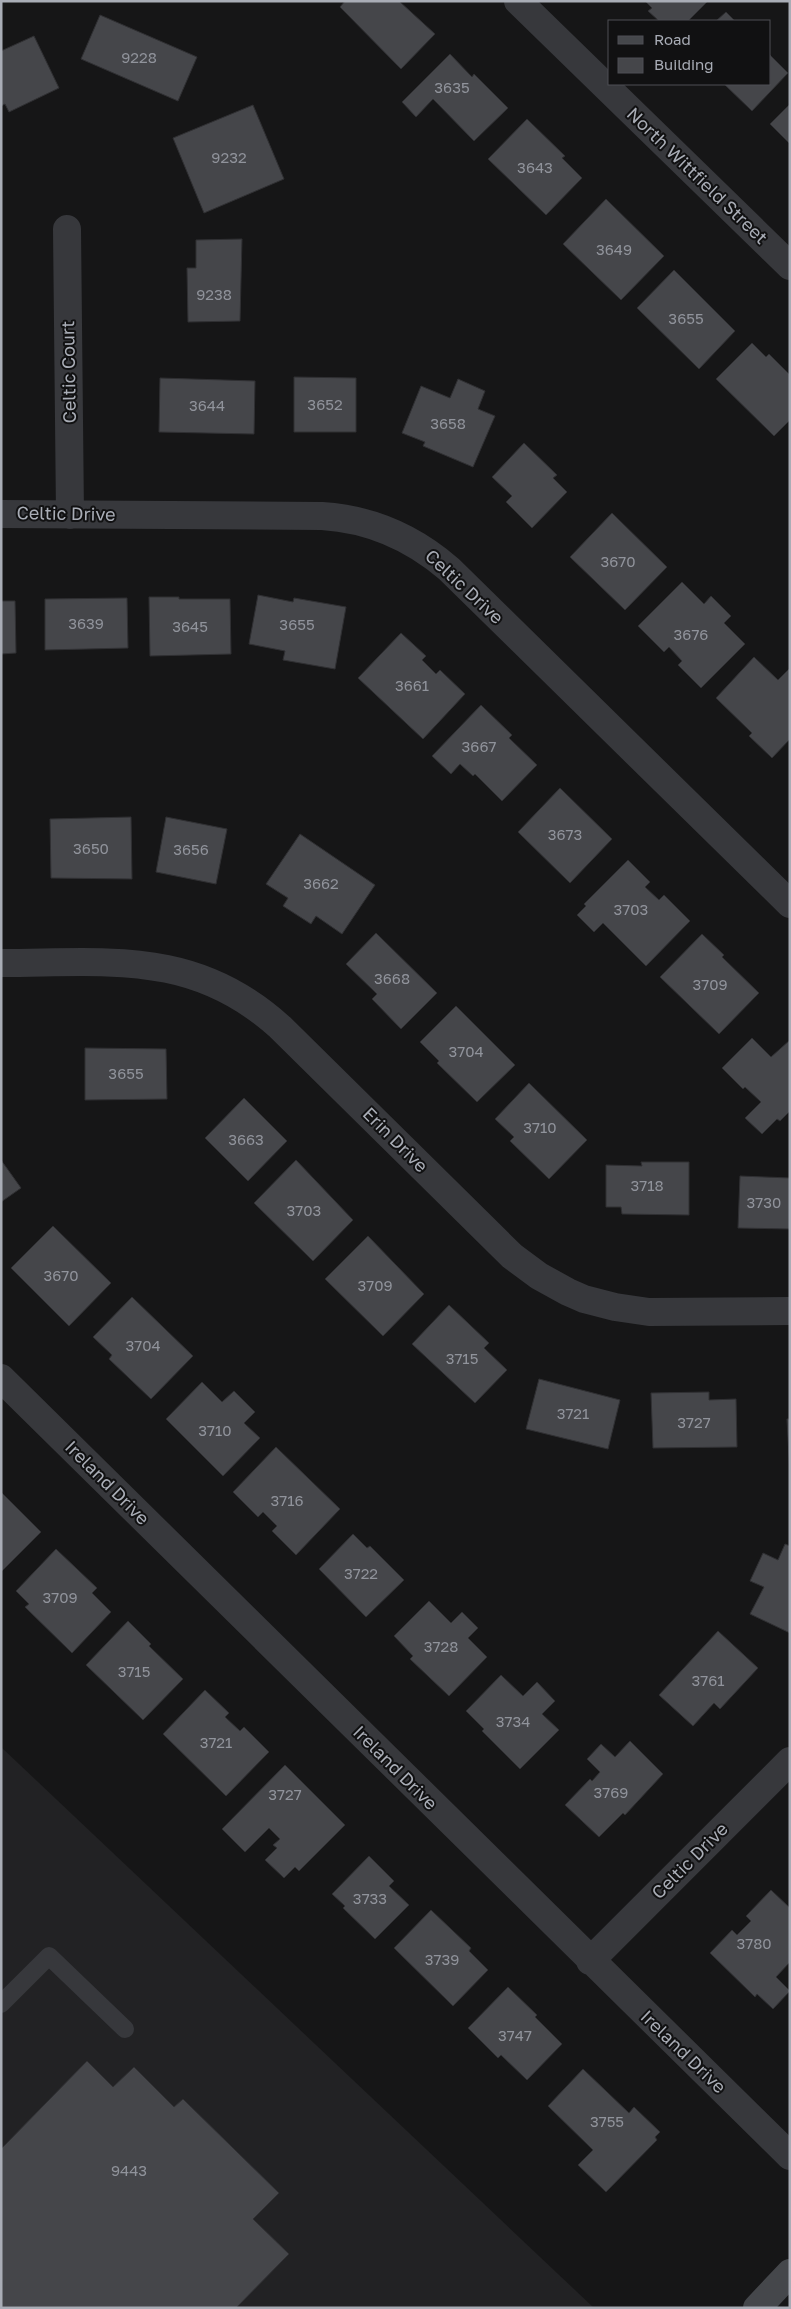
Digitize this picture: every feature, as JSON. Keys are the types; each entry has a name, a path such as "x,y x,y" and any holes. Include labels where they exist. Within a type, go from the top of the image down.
{"main road":[{"path":"757,2308 790,2273"}],"street":[{"name":"North Wittfield Street","path":"518,1 790,266"},
{"name":"Celtic Court","path":"67,228 70,515"},
{"name":"Celtic Drive","path":"1,514 339,517 374,525 407,539 435,557 449,569 790,904"},
{"name":"Erin Drive","path":"1,963 146,964 179,970 211,981 241,997 280,1026 512,1256 539,1276 568,1292 599,1303 649,1312 790,1311"},
{"name":"Ireland Drive","path":"1,1378 590,1961 790,2156"},
{"name":"Celtic Drive","path":"590,1961 790,1761"}],"lane":[{"path":"1,2004 49,1956 125,2028"}],"shaded area":[{"path":"1,1747 594,2308 1,2308"}],"building":[{"path":"345,1 399,1 435,34 401,69 340,7"},
{"path":"645,1 708,1 689,20 658,20 648,11 652,8"},
{"path":"726,12 734,20 717,20"},
{"path":"100,15 197,57 178,101 81,59"},
{"path":"34,36 59,88 9,112 5,104 1,106 1,51"},
{"path":"450,54 472,77 474,74 508,108 474,141 433,99 416,117 402,102"},
{"path":"771,56 788,73 752,111 725,85 771,85"},
{"path":"790,104 790,144 770,124"},
{"path":"253,105 284,179 204,213 173,138"},
{"path":"527,119 565,156 562,158 582,178 546,215 488,159"},
{"path":"606,199 664,256 621,300 563,244"},
{"path":"242,239 240,321 188,322 187,268 196,268 196,240"},
{"path":"674,270 735,331 699,369 637,308"},
{"path":"752,343 766,357 769,354 790,375 790,420 774,436 716,379"},
{"path":"294,377 356,378 356,432 294,432"},
{"path":"160,378 255,381 254,434 159,432"},
{"path":"458,379 485,391 478,409 495,416 473,467 423,446 425,442 402,433 421,386 450,398"},
{"path":"524,443 557,475 553,478 567,492 532,528 506,502 512,496 492,477"},
{"path":"612,513 667,567 625,610 570,557"},
{"path":"682,582 704,604 711,596 731,616 724,623 745,644 701,688 678,665 682,661 669,647 664,652 638,626"},
{"path":"258,595 293,602 294,598 346,607 335,669 283,660 285,651 249,644"},
{"path":"149,597 230,599 231,654 150,656"},
{"path":"127,598 128,648 45,650 45,599"},
{"path":"1,601 15,601 16,653 1,654"},
{"path":"401,633 426,656 422,660 436,674 440,670 465,694 423,739 358,678"},
{"path":"754,657 778,680 790,668 790,739 772,758 749,736 752,733 716,698"},
{"path":"481,705 512,735 509,738 537,765 502,801 475,774 473,776 460,764 451,774 432,756"},
{"path":"560,788 612,839 570,883 518,832"},
{"path":"131,817 132,879 51,878 50,819"},
{"path":"166,817 227,829 216,884 156,872"},
{"path":"300,834 375,885 342,934 316,916 311,924 283,906 288,898 266,884"},
{"path":"628,860 650,882 645,887 659,900 664,895 690,921 646,966 603,923 594,932 577,915 586,906 584,904"},
{"path":"376,933 437,993 401,1029 372,999 377,994 346,964"},
{"path":"702,934 724,955 722,957 759,993 719,1034 660,977"},
{"path":"456,1006 515,1065 477,1102 437,1063 439,1061 420,1042"},
{"path":"752,1038 771,1057 790,1040 790,1111 780,1121 777,1119 762,1134 745,1118 761,1102 745,1087 743,1089 722,1068"},
{"path":"85,1048 166,1049 167,1099 85,1100"},
{"path":"529,1083 587,1140 549,1179 510,1141 514,1137 495,1119"},
{"path":"244,1098 287,1141 248,1181 205,1138"},
{"path":"1,1160 21,1188 1,1202"},
{"path":"296,1160 353,1220 313,1261 254,1203"},
{"path":"641,1162 689,1162 689,1215 622,1214 621,1207 606,1207 606,1165 642,1166"},
{"path":"740,1176 790,1178 790,1229 738,1228"},
{"path":"53,1226 111,1283 69,1326 11,1268"},
{"path":"368,1236 424,1294 383,1336 325,1279"},
{"path":"132,1297 193,1356 151,1399 109,1359 112,1355 93,1337"},
{"path":"449,1305 489,1343 484,1348 507,1370 475,1403 412,1344"},
{"path":"539,1379 620,1400 608,1449 526,1429"},
{"path":"202,1382 222,1402 234,1391 255,1412 244,1423 260,1438 223,1476 166,1419"},
{"path":"709,1392 709,1400 736,1399 737,1447 653,1448 651,1393"},
{"path":"787,1419 790,1419 790,1475"},
{"path":"276,1447 340,1509 296,1555 272,1531 277,1526 263,1512 258,1517 233,1492"},
{"path":"1,1492 41,1532 1,1572"},
{"path":"353,1534 367,1548 370,1546 404,1580 366,1617 319,1569"},
{"path":"785,1544 790,1546 790,1633 750,1614 764,1587 750,1581 763,1553 778,1560"},
{"path":"56,1549 97,1588 92,1593 111,1612 72,1653 25,1607 29,1604 16,1591"},
{"path":"429,1601 451,1623 462,1612 478,1628 468,1638 487,1657 449,1696 410,1659 413,1656 394,1636"},
{"path":"128,1621 151,1644 149,1646 183,1679 143,1720 86,1665"},
{"path":"718,1631 758,1668 720,1709 714,1703 693,1726 659,1695"},
{"path":"501,1675 523,1696 537,1682 555,1701 542,1714 559,1730 520,1769 482,1731 484,1729 466,1711"},
{"path":"205,1690 229,1713 225,1717 240,1731 244,1727 269,1752 226,1796 163,1734"},
{"path":"630,1741 663,1774 625,1815 623,1813 599,1837 565,1805 590,1779 592,1781 600,1772 587,1759 601,1744 615,1757"},
{"path":"285,1765 345,1825 299,1871 295,1867 284,1878 265,1860 277,1848 273,1845 280,1839 269,1828 245,1852 222,1829"},
{"path":"369,1856 394,1881 389,1886 409,1905 375,1939 343,1908 345,1906 332,1894"},
{"path":"771,1890 790,1908 790,1962 776,1977 790,1991 773,2009 757,1994 755,1997 710,1953 732,1930 737,1935 751,1921 746,1916"},
{"path":"431,1910 471,1948 469,1951 488,1970 453,2006 394,1948"},
{"path":"508,1987 537,2015 535,2017 562,2044 527,2080 501,2055 498,2058 468,2028"},
{"path":"87,2061 113,2087 134,2067 174,2107 183,2099 279,2193 253,2219 289,2254 236,2308 1,2307 1,2149"},
{"path":"583,2069 629,2113 634,2107 660,2132 655,2137 657,2140 606,2192 578,2165 593,2150 548,2106"}]}
